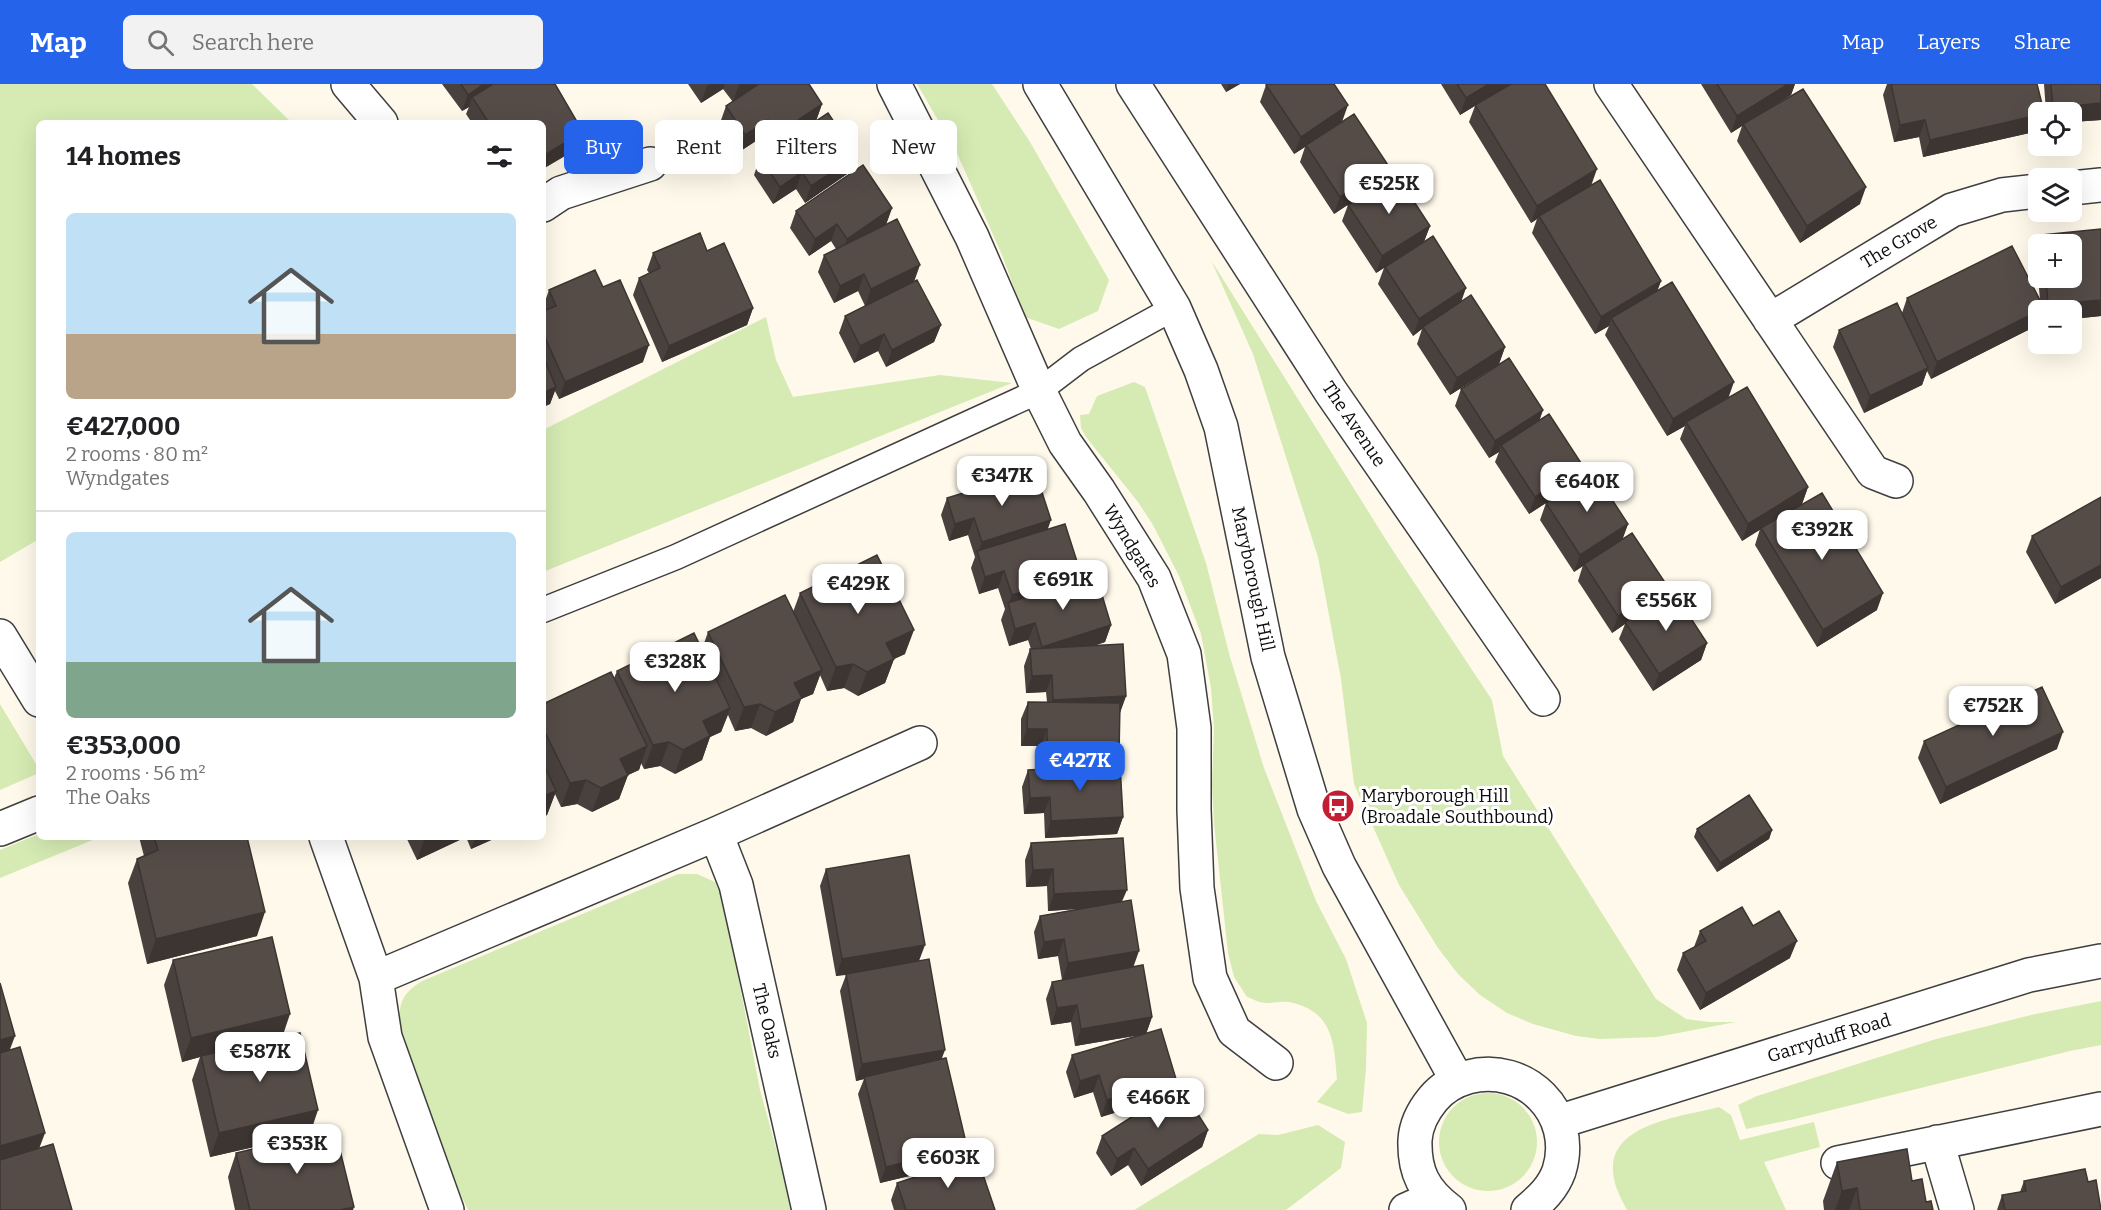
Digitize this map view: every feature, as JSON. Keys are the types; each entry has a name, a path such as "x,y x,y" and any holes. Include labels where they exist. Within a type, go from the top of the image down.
{"street":[{"path":"348,84 378,120"},
{"name":"Wyndgates","path":"894,84 972,237 1039,391 1065,443 1099,491 1154,578 1184,654 1194,728 1197,888 1210,978 1234,1031 1276,1063"},
{"name":"Maryborough Hill","path":"1040,84 1174,308 1202,370 1221,428 1268,657 1314,809 1339,866 1457,1080"},
{"name":"The Avenue","path":"1133,84 1331,392 1543,699"},
{"path":"1611,84 1873,472 1896,481"},
{"path":"546,203 561,194 650,164"},
{"path":"2082,187 2101,185"},
{"name":"The Grove","path":"1770,320 1952,210 2002,195 2028,192"},
{"path":"0,636 36,695"},
{"path":"376,978 716,834 920,743"},
{"path":"0,829 36,814"},
{"name":"The Oaks","path":"716,834 736,885 809,1210"},
{"path":"327,840 376,978 385,1037 447,1210"},
{"name":"Garryduff Road","path":"1558,1122 2030,975 2101,962"},
{"path":"1429,1206 1414,1156 1415,1132 1423,1111 1438,1092 1457,1080 1481,1074 1506,1075 1528,1084 1546,1101 1558,1122 1563,1147 1558,1172 1546,1194 1528,1210"},
{"path":"1838,1163 2101,1109"},
{"path":"1937,1142 1957,1210"}],"lane":[{"path":"546,609 676,557 1039,391 1081,359 1174,308"}],"green space":[{"path":"0,84 252,84 289,120 36,120 36,541 0,562"},
{"path":"917,84 992,84 1030,142 1109,280 1098,311 1059,329 1025,317 1002,255 957,153 957,120 938,120"},
{"path":"1211,260 1388,543 1492,700 1503,756 1656,999 1686,1019 1736,1022 1657,1037 1600,1039 1576,1036 1533,1024 1507,1013 1480,995 1458,974 1438,948 1399,885 1354,784 1341,679 1318,557 1253,354"},
{"path":"766,317 776,360 793,397 940,375 1012,383 546,571 546,428"},
{"path":"1134,382 1145,387 1206,563 1230,657 1264,768 1316,901 1346,959 1367,1023 1362,1112 1348,1114 1317,1102 1337,1079 1332,1041 1323,1021 1304,1006 1289,1002 1263,1003 1247,997 1234,977 1228,953 1214,823 1212,785 1214,728 1211,688 1201,634 1179,576 1153,525 1081,428 1080,415 1089,414 1097,396"},
{"path":"0,704 36,764 36,774 0,790"},
{"path":"36,835 36,840 93,840 0,878 0,850"},
{"path":"678,874 697,874 715,882 724,903 760,1090 793,1210 468,1210 401,1034 400,1010 404,998 422,981"},
{"path":"2101,1001 2101,1045 1746,1129 1738,1105 1757,1096 1936,1039 2031,1015"},
{"path":"1478,1093 1498,1093 1523,1107 1534,1123 1537,1142 1534,1161 1523,1177 1498,1191 1478,1191 1461,1183 1447,1169 1439,1152 1439,1132 1447,1115 1461,1101"},
{"path":"1719,1107 1731,1115 1740,1140 1814,1122 1820,1147 1764,1162 1786,1210 1627,1210 1617,1189 1613,1172 1617,1151 1626,1139 1654,1123"},
{"path":"1318,1125 1345,1142 1341,1168 1286,1210 1134,1210 1259,1134 1278,1135"}],"building":[{"path":"461,84 484,84 468,95"},
{"path":"493,84 555,84 576,120 564,120 564,143 546,154 546,120 487,120 472,97"},
{"path":"759,84 809,84 822,104 798,120 755,120 755,128 745,135 743,120 735,120 726,106"},
{"path":"1334,84 1348,105 1301,137 1266,85"},
{"path":"1457,84 1489,84 1466,98"},
{"path":"1511,84 1545,84 1597,169 1537,206 1475,105"},
{"path":"1717,84 1788,84 1737,116"},
{"path":"1891,84 2037,84 2042,102 2028,102 2028,117 1930,140 1925,120 1900,125"},
{"path":"2051,84 2101,84 2101,103 2082,105 2082,102 2052,102"},
{"path":"1803,89 1866,187 1807,226 1743,124"},
{"path":"828,113 833,120 817,120"},
{"path":"1354,114 1388,165 1340,197 1306,145"},
{"path":"863,165 892,208 847,239 837,224 815,239 796,211 850,174 858,174 858,168"},
{"path":"771,174 799,174 780,187"},
{"path":"803,174 829,174 811,186"},
{"path":"1396,174 1430,226 1382,256 1348,205"},
{"path":"1600,180 1661,281 1601,317 1539,216"},
{"path":"897,219 920,265 871,289 864,274 840,286 824,255"},
{"path":"2101,229 2101,300 2048,300 2047,288 2082,288 2082,234 2052,234"},
{"path":"700,233 707,251 724,243 753,308 669,346 639,278 660,268 653,253"},
{"path":"1433,236 1466,288 1419,319 1385,267"},
{"path":"2012,246 2028,277 2028,288 2034,288 2040,300 2028,300 2028,316 1937,362 1907,298"},
{"path":"595,270 603,287 620,280 649,345 565,382 546,340 546,310 556,306 549,290"},
{"path":"917,280 941,325 892,350 884,334 860,346 845,316"},
{"path":"1672,282 1734,382 1673,419 1611,318"},
{"path":"1471,295 1505,347 1457,378 1423,327"},
{"path":"1897,303 1928,368 1870,396 1839,330"},
{"path":"1509,358 1543,410 1495,441 1461,389"},
{"path":"546,363 556,387 546,392"},
{"path":"1747,387 1808,487 1748,524 1686,422"},
{"path":"1549,414 1583,466 1535,497 1501,445"},
{"path":"1035,471 1051,520 982,542 974,518 955,524 947,498"},
{"path":"1594,472 1628,524 1580,555 1546,503"},
{"path":"1822,493 1883,593 1823,630 1761,528"},
{"path":"2101,497 2101,565 2061,587 2032,536"},
{"path":"1065,524 1081,574 1012,595 1004,571 985,577 977,551"},
{"path":"1632,533 1666,584 1618,616 1584,564"},
{"path":"877,555 914,630 886,643 894,659 867,672 853,664 836,667 800,593"},
{"path":"1096,575 1111,625 1042,647 1035,623 1015,629 1008,603"},
{"path":"1673,591 1707,643 1659,674 1625,622"},
{"path":"785,595 822,670 794,683 802,698 775,712 760,704 744,707 708,632"},
{"path":"694,633 730,708 703,721 710,736 683,750 669,742 653,745 617,671"},
{"path":"1123,644 1126,696 1053,700 1052,675 1032,676 1030,649"},
{"path":"611,672 647,746 620,759 628,775 601,788 586,780 570,783 546,734 546,703"},
{"path":"2042,687 2063,732 1946,787 1924,741"},
{"path":"1028,702 1120,703 1119,755 1047,755 1047,729 1027,729"},
{"path":"1120,765 1123,817 1051,821 1050,797 1030,798 1028,770"},
{"path":"546,769 556,791 546,795"},
{"path":"1749,795 1772,830 1720,863 1697,829"},
{"path":"1123,838 1127,890 1054,894 1053,869 1033,870 1031,843"},
{"path":"155,840 248,840 265,912 156,939 137,859 158,850"},
{"path":"909,855 925,945 842,959 826,869"},
{"path":"1131,900 1139,951 1068,963 1064,939 1044,942 1040,916"},
{"path":"1742,907 1753,926 1779,911 1797,941 1706,993 1683,953 1706,941 1700,931"},
{"path":"272,937 290,1014 191,1038 173,960"},
{"path":"929,959 945,1050 862,1064 846,974"},
{"path":"1143,965 1152,1017 1081,1029 1077,1005 1057,1008 1052,982"},
{"path":"0,983 15,1036 0,1040"},
{"path":"1161,1029 1176,1079 1107,1100 1099,1075 1080,1081 1072,1055"},
{"path":"300,1033 318,1110 219,1133 201,1056"},
{"path":"20,1047 45,1133 0,1146 0,1053"},
{"path":"946,1058 967,1147 886,1167 864,1077"},
{"path":"1180,1086 1208,1130 1148,1169 1134,1148 1117,1159 1102,1136"},
{"path":"335,1130 354,1207 340,1210 250,1210 236,1153"},
{"path":"53,1144 72,1210 0,1210 0,1160"},
{"path":"1907,1149 1912,1181 1922,1179 1926,1202 1931,1201 1933,1210 1860,1210 1857,1188 1842,1191 1837,1162"},
{"path":"977,1157 995,1210 906,1210 897,1183"},
{"path":"2085,1169 2088,1182 2096,1180 2101,1210 2005,1210 2002,1195 2026,1191 2024,1181"}],"place":[{"name":"Maryborough Hill (Broadale Southbound)","path":"1338,806"}]}
